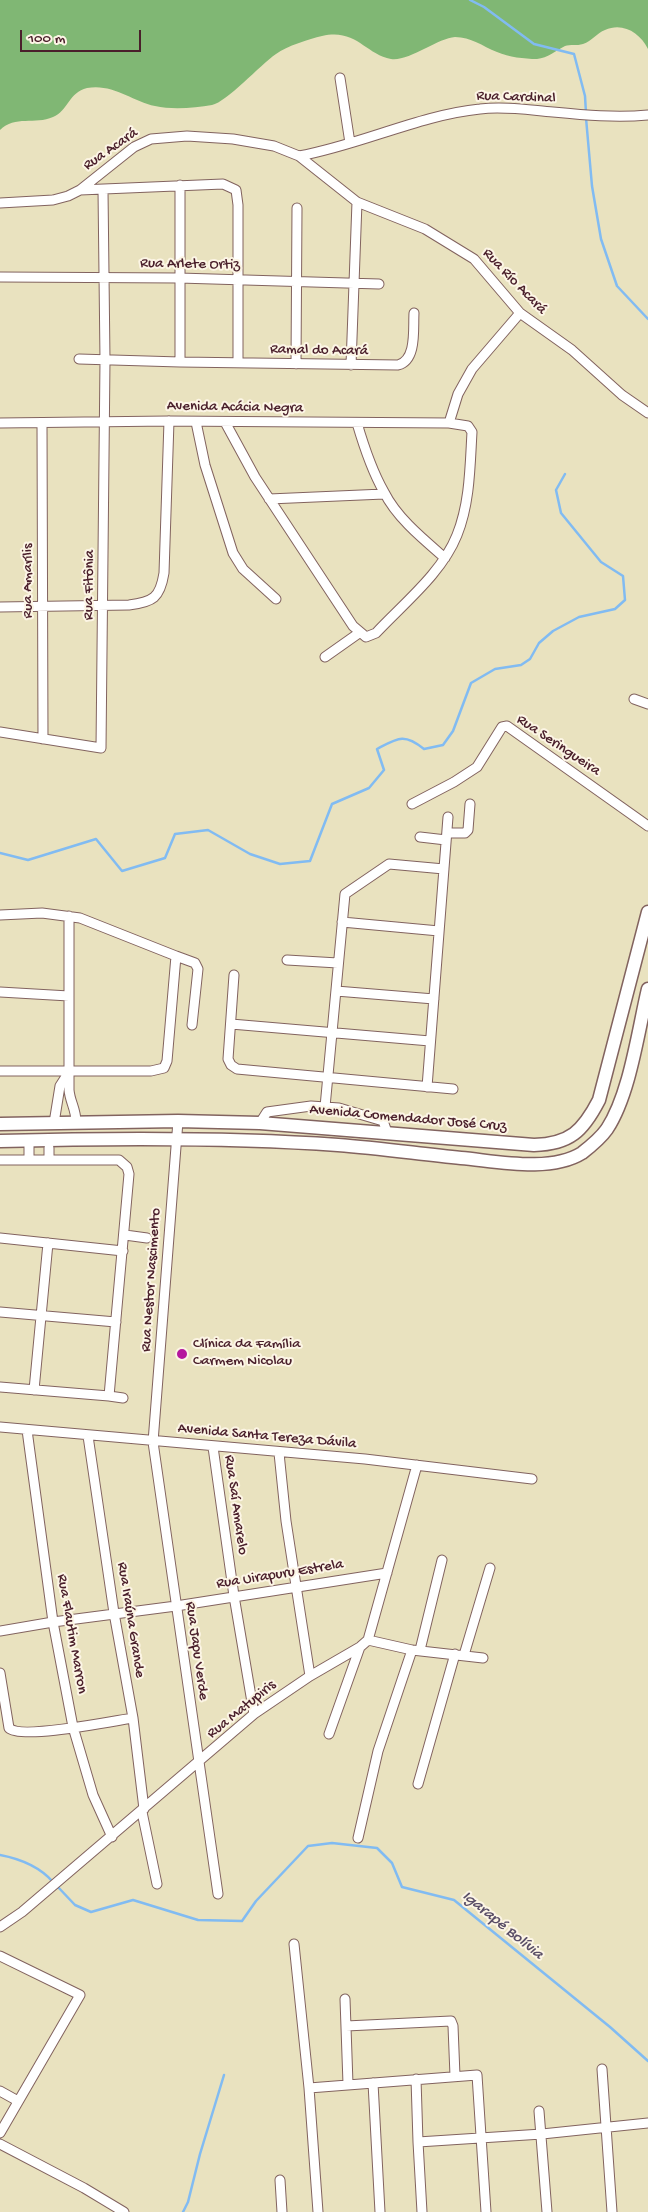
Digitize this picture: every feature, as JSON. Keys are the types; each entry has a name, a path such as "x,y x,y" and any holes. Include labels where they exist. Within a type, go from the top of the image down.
{"street":[{"path":"340,78 350,144"},
{"name":"Rua Cardinal","path":"300,156 350,144 452,113 480,108 508,108 613,116 648,115"},
{"name":"Rua Acará","path":"0,203 53,200 68,196 80,190 134,147 151,139 161,137 233,139 258,142 300,156"},
{"name":"Rua Río Acará","path":"300,156 357,202 425,229 474,259 520,313 572,350 622,395 648,413"},
{"path":"80,190 223,184 232,187 238,194 238,363"},
{"path":"180,185 180,362"},
{"path":"103,190 104,278"},
{"path":"351,365 357,202"},
{"path":"296,364 297,208"},
{"name":"Rua Arlete Ortiz","path":"0,277 238,279 379,284"},
{"name":"Rua Fitônia","path":"43,739 101,748 105,422 104,278"},
{"name":"Ramal do Acará","path":"105,360 392,366 406,362 410,355 414,313"},
{"path":"448,423 458,394 472,369 520,313"},
{"path":"79,359 105,360"},
{"path":"0,607 103,606 144,603 153,599 160,589 164,573 170,421"},
{"name":"Avenida Acácia Negra","path":"0,423 170,421 448,423 470,427 471,437 466,506 457,537 445,558"},
{"name":"Rua Amarílis","path":"42,422 43,739"},
{"path":"196,422 206,465 228,541 237,561 276,599"},
{"path":"225,422 238,448 269,499 359,632 366,637 376,632 445,558 404,519 384,494 362,442 357,423"},
{"path":"269,499 384,494"},
{"path":"325,657 359,632"},
{"path":"634,699 648,704"},
{"name":"Rua Seringueira","path":"412,804 454,782 477,767 502,727 507,726 648,826"},
{"path":"0,732 43,739"},
{"path":"420,837 446,837 465,833 468,830 470,804"},
{"path":"427,1087 448,817"},
{"path":"325,1107 345,894 389,864 444,869"},
{"name":"Avenida Comendador José Cruz","path":"0,1124 178,1121 260,1123 534,1145 556,1144 577,1133 590,1119 604,1084 648,912"},
{"path":"0,915 42,914 80,918 197,965 192,1025"},
{"path":"69,916 69,1072 70,1095 76,1108 76,1122"},
{"path":"342,922 439,931"},
{"path":"0,1071 151,1072 164,1068 168,1052 176,956"},
{"path":"287,960 338,963"},
{"path":"234,975 228,1059 231,1065 238,1069 453,1089"},
{"path":"0,1141 177,1140 338,1145 528,1164 551,1164 568,1159 591,1145 601,1136 611,1122 625,1086 648,989"},
{"path":"336,991 434,999"},
{"path":"0,992 69,996"},
{"path":"231,1024 430,1041"},
{"path":"54,1123 60,1086 69,1072"},
{"path":"260,1123 267,1112 311,1106 339,1108 383,1122 387,1132"},
{"name":"Rua Nestor Nascimento","path":"153,1442 178,1121"},
{"path":"29,1140 29,1160"},
{"path":"49,1148 49,1160"},
{"path":"0,1160 114,1160 124,1163 129,1174 110,1396"},
{"path":"125,1235 147,1238"},
{"path":"0,1238 123,1251"},
{"path":"34,1390 48,1243"},
{"path":"0,1312 116,1322"},
{"path":"0,1387 123,1398"},
{"name":"Avenida Santa Tereza Dávila","path":"0,1427 417,1465 532,1479"},
{"name":"Rua Flautim Marron","path":"27,1430 53,1622 73,1727 88,1779 112,1837"},
{"name":"Rua Iraúna Grande","path":"88,1436 114,1613 132,1718 143,1810 157,1884"},
{"name":"Rua Japu Verde","path":"153,1442 218,1894"},
{"name":"Rua Saí Amarelo","path":"213,1447 234,1596 254,1714"},
{"path":"279,1453 310,1676"},
{"path":"417,1465 368,1640 416,1650 483,1658"},
{"path":"358,1838 378,1751 416,1650 442,1560"},
{"path":"418,1784 459,1655 490,1568"},
{"name":"Rua Uirapuru Estrela","path":"0,1631 386,1573"},
{"name":"Rua Matupiris","path":"0,1927 22,1912 112,1837 254,1714 310,1676 360,1647 368,1640"},
{"path":"329,1734 360,1647"},
{"path":"0,1673 9,1724 11,1730 15,1732 38,1732 132,1718"},
{"path":"294,1944 309,2088 318,2212"},
{"path":"0,1956 80,1995 0,2131"},
{"path":"344,1999 348,2084"},
{"path":"346,2026 451,2021 453,2026 455,2076"},
{"path":"602,2069 612,2212"},
{"path":"309,2088 455,2076 475,2075 478,2077 486,2212"},
{"path":"416,2079 422,2212"},
{"path":"373,2083 380,2212"},
{"path":"0,2091 18,2101"},
{"path":"539,2111 547,2212"},
{"path":"418,2142 542,2134 648,2123"},
{"path":"0,2144 84,2188 124,2212"},
{"path":"280,2180 282,2212"}],"green space":[{"path":"0,0 648,0 648,49 636,34 630,30 618,27 602,31 583,44 565,46 548,56 537,59 506,55 471,40 455,37 440,41 406,57 391,59 374,52 352,38 334,34 311,39 281,51 269,59 235,90 212,105 169,108 146,104 105,88 87,88 76,93 62,110 53,117 19,121 6,125 0,130"}],"waterway":[{"path":"470,0 484,7 534,44 574,54 585,96 586,113"},
{"path":"586,118 592,186 601,239 617,286 648,319"},
{"path":"0,853 28,860 96,839 122,871 165,858 175,834 208,830 250,854 280,864 310,861 332,804 369,788 384,770 377,749 401,739 411,741 424,749 443,745 453,731 471,683 495,669 521,665 530,659 539,643 553,631 579,617 615,609 625,600 623,576 601,562 561,513 556,490 565,474"},
{"name":"Igarapé Bolívia","path":"57,1886 75,1905 91,1912 133,1900 198,1920 242,1921 256,1901 308,1846 332,1843 377,1848 392,1863 402,1887 454,1900 610,2027 648,2061"},
{"name":"Igarapé Bolívia","path":"0,1855 29,1864 48,1876 53,1882"},
{"path":"183,2212 188,2202 200,2154 224,2075"}],"place":[{"name":"Clínica da Família Carmem Nicolau","path":"182,1354"}]}
